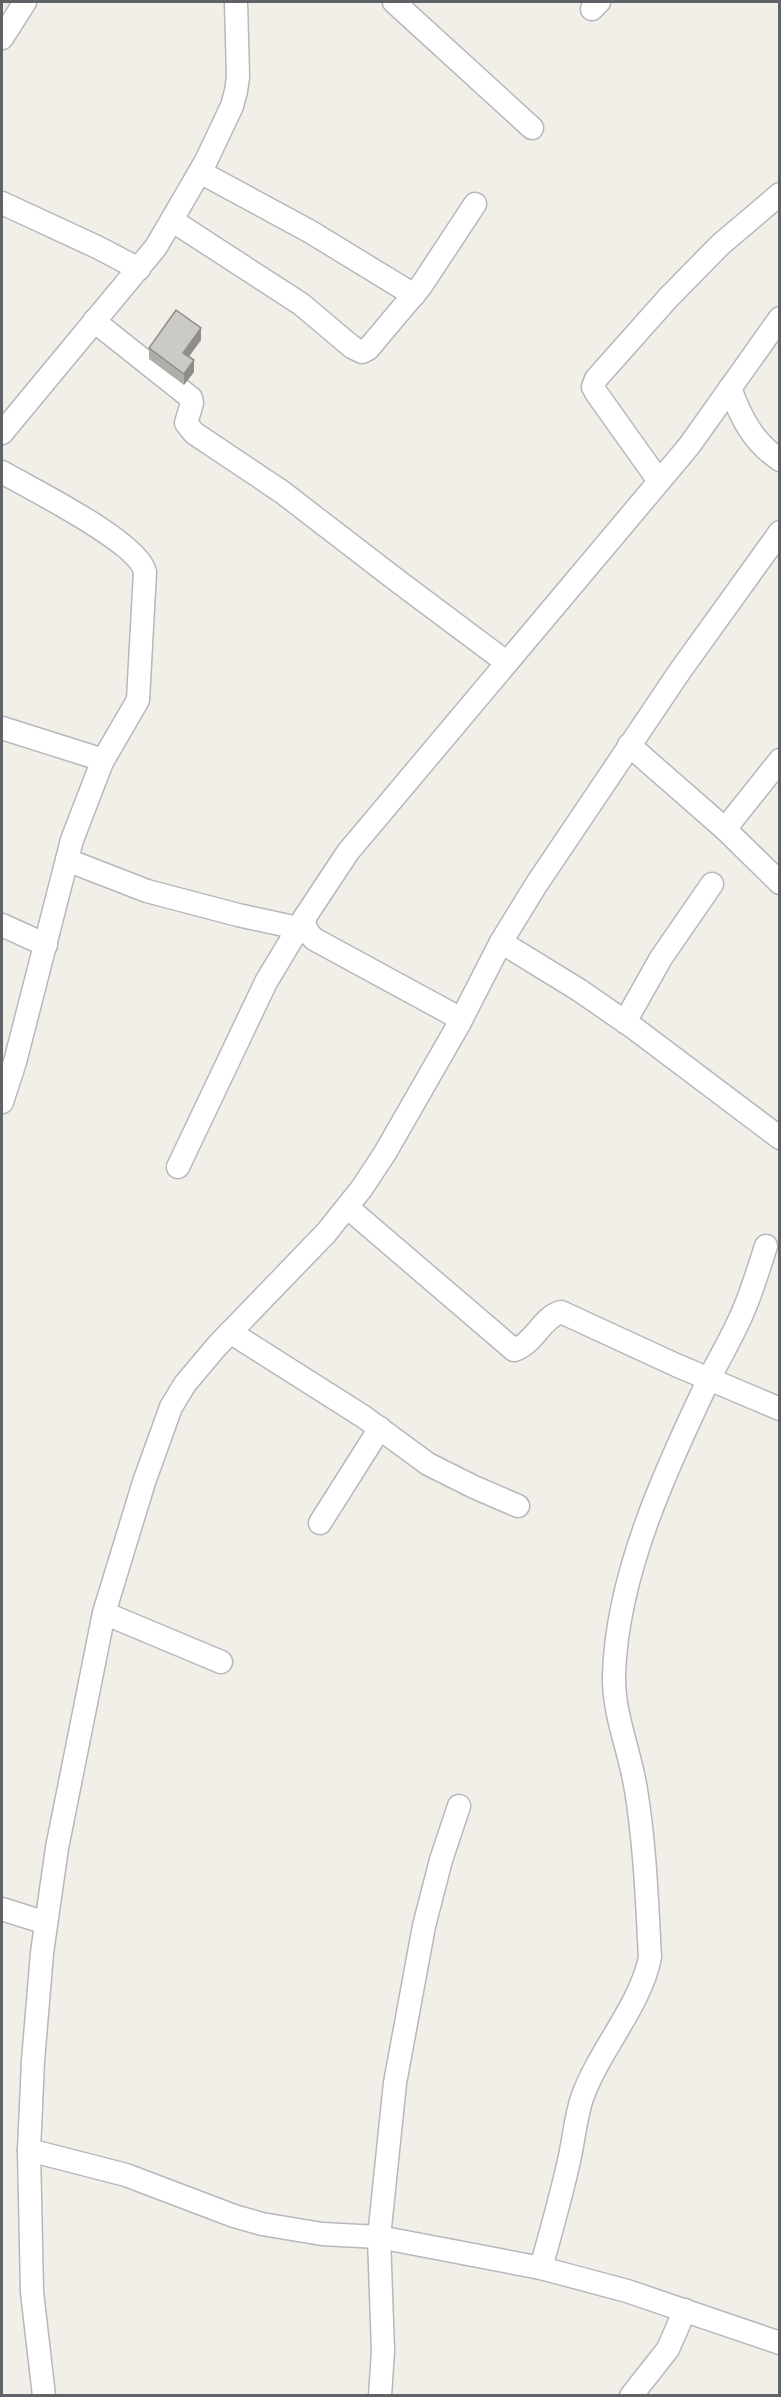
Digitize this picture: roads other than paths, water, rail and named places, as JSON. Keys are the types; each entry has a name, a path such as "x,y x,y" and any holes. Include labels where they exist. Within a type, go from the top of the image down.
{"street":[{"path":"2,38 25,2"},
{"path":"2,433 139,269 173,221 200,172 232,106 236,91 238,77 236,2"},
{"path":"394,2 532,128"},
{"path":"200,172 309,231 414,295"},
{"path":"659,481 597,394 593,387 596,379 668,298 713,252 780,194"},
{"path":"2,203 97,246 139,269"},
{"path":"173,221 301,304 362,352 368,349 414,295 475,204"},
{"path":"178,1167 266,982 329,877 506,662 689,446 780,318"},
{"path":"94,321 191,398 192,403 186,423 194,433 282,492 506,662"},
{"path":"730,388 741,418 752,436 767,452 780,460"},
{"path":"2,472 122,543 144,565 145,572 138,700 103,760 85,801 67,860 15,1062 2,1102"},
{"path":"44,2396 32,2292 29,2150 33,2061 46,1923 57,1848 104,1613 144,1482 171,1407 185,1384 230,1332 326,1233 385,1153 459,1024 501,942 629,745 780,532"},
{"path":"2,728 103,760"},
{"path":"629,745 725,829 780,883"},
{"path":"725,829 777,768"},
{"path":"67,860 147,891 238,915 302,922"},
{"path":"625,1022 661,958 712,884"},
{"path":"302,922 314,939 450,1013 457,1018 459,1024"},
{"path":"2,925 46,945"},
{"path":"501,942 625,1022 780,1138"},
{"path":"347,1207 509,1347 518,1349 553,1315 561,1312 780,1409"},
{"path":"541,2268 582,2099 608,2043 647,1974 650,1957 636,1787 617,1710 614,1676 617,1638 626,1589 634,1556 657,1496 709,1379 748,1301 766,1246"},
{"path":"230,1332 380,1428 402,1447 428,1464 466,1484 518,1506"},
{"path":"320,1523 380,1428"},
{"path":"104,1613 221,1662"},
{"path":"380,2396 383,2351 379,2237 395,2083 412,1984 433,1890 459,1806"},
{"path":"2,1909 46,1923"},
{"path":"29,2150 126,2175 234,2216 262,2224 322,2234 379,2237 541,2268 627,2291 780,2343"},
{"path":"630,2396 668,2349 685,2310"}]}
